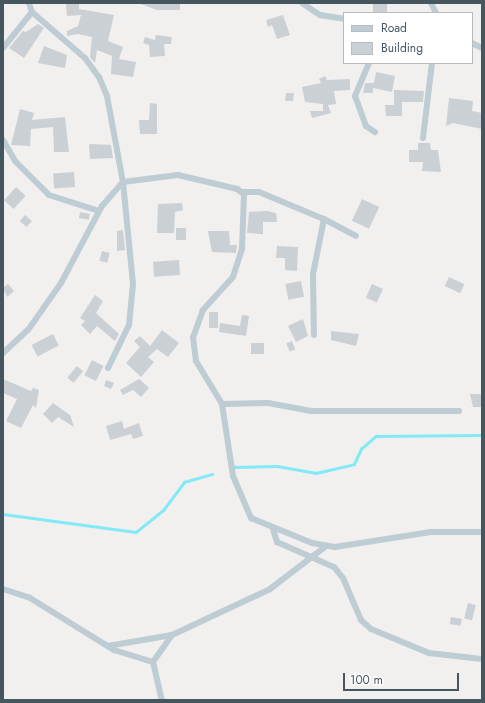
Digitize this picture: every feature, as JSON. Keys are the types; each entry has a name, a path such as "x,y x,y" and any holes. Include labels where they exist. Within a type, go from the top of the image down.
{"street":[{"path":"28,3 32,12 85,58 99,77 107,96 123,182 133,284 129,325 108,368"},
{"path":"302,3 320,15 343,19"},
{"path":"431,3 436,12"},
{"path":"3,48 32,12"},
{"path":"473,44 482,48"},
{"path":"369,64 355,96 366,126 375,132"},
{"path":"423,138 432,64"},
{"path":"3,140 15,161 49,195 99,211"},
{"path":"3,353 28,330 57,289 99,211 123,182 178,175 241,192 259,192 324,219 356,236"},
{"path":"241,192 246,210 242,249 233,277 203,310 193,337 196,361 222,404 233,476 251,518 273,529 326,546 364,544 431,532 482,532"},
{"path":"314,335 313,274 324,219"},
{"path":"222,404 268,403 311,411 459,412"},
{"path":"273,529 277,542 334,567 343,578 358,614 371,629 429,653 482,659"},
{"path":"108,646 172,635 270,589 308,556 326,546"},
{"path":"3,589 30,598 108,646 153,662"},
{"path":"162,700 153,662 172,635"}],"building":[{"path":"138,3 180,3 180,10 157,10"},
{"path":"373,3 387,3 387,12 373,12"},
{"path":"66,4 79,4 79,9 114,15 108,41 123,47 119,59 136,62 133,77 111,74 112,56 97,50 95,63 90,57 92,37 78,34 67,36 67,31 78,26 81,15 67,16"},
{"path":"283,15 290,35 277,39 272,25 268,27 266,20"},
{"path":"38,24 44,28 24,58 9,48 23,31 26,32"},
{"path":"156,35 172,37 171,44 164,44 165,56 150,57 149,45 143,43 145,37 155,40"},
{"path":"44,46 67,55 65,68 38,63"},
{"path":"376,72 395,76 392,92 373,88 373,93 363,93 365,83 374,83"},
{"path":"325,76 327,80 350,79 350,90 334,91 336,104 328,105 331,113 312,118 310,111 323,111 323,104 305,102 302,87 321,83 319,79"},
{"path":"394,90 424,91 423,102 402,102 402,116 386,116 385,105 394,105"},
{"path":"286,93 294,93 293,101 285,101"},
{"path":"449,98 473,101 472,111 482,113 482,129 453,123 446,126"},
{"path":"150,103 157,104 157,134 140,134 139,120 149,120"},
{"path":"20,109 34,113 32,120 65,117 69,152 54,152 53,127 31,129 30,146 11,145"},
{"path":"418,143 430,143 431,150 438,150 441,172 422,171 423,162 409,162 409,150 418,150"},
{"path":"89,144 111,145 113,158 90,159"},
{"path":"74,172 75,187 54,188 53,173"},
{"path":"16,187 26,196 14,209 4,200"},
{"path":"362,199 379,207 369,229 352,221"},
{"path":"182,203 183,210 175,212 174,233 157,233 158,204"},
{"path":"267,211 276,213 277,222 263,222 263,234 247,233 249,212"},
{"path":"80,212 90,214 89,220 79,218"},
{"path":"25,215 32,221 27,227 20,221"},
{"path":"176,228 186,228 186,240 176,240"},
{"path":"123,230 125,250 117,251 117,231"},
{"path":"208,231 229,231 230,245 237,245 236,253 212,252"},
{"path":"277,246 298,247 297,271 285,270 285,258 276,258"},
{"path":"102,251 110,253 107,263 100,261"},
{"path":"179,260 180,275 154,277 153,262"},
{"path":"449,277 464,284 460,293 445,286"},
{"path":"301,281 304,297 288,300 285,284"},
{"path":"8,284 14,291 7,297 3,288"},
{"path":"372,284 383,289 377,303 366,298"},
{"path":"95,295 103,301 96,313 119,334 115,341 97,326 90,334 81,325 85,321 80,318"},
{"path":"209,312 218,312 218,328 209,328"},
{"path":"242,315 249,316 246,336 219,332 220,323 240,326"},
{"path":"303,319 308,336 296,342 288,326"},
{"path":"162,330 179,343 168,357 157,349 148,357 154,362 141,377 126,363 140,347 134,341 140,336 150,346"},
{"path":"331,331 359,334 356,346 331,340"},
{"path":"53,334 59,346 38,356 32,345"},
{"path":"292,341 295,349 290,352 286,343"},
{"path":"251,343 264,343 264,354 251,354"},
{"path":"92,360 104,366 96,381 84,375"},
{"path":"77,366 83,371 73,383 67,377"},
{"path":"3,379 31,391 33,388 39,390 36,408 33,405 21,428 6,421 17,399 3,393"},
{"path":"139,379 149,388 141,397 133,390 123,395 120,390"},
{"path":"106,380 114,383 111,389 104,386"},
{"path":"470,394 482,394 482,407 473,407"},
{"path":"53,403 70,415 74,427 58,417 52,423 43,414"},
{"path":"122,421 124,429 139,423 143,436 133,439 131,434 110,440 106,426"},
{"path":"468,603 476,605 472,620 464,619"},
{"path":"451,617 462,619 461,626 450,624"}],"waterway":[{"path":"232,467 277,466 316,473 354,464 361,449 376,436 482,435"},
{"path":"3,514 136,532 164,509 184,482 212,474"}]}
